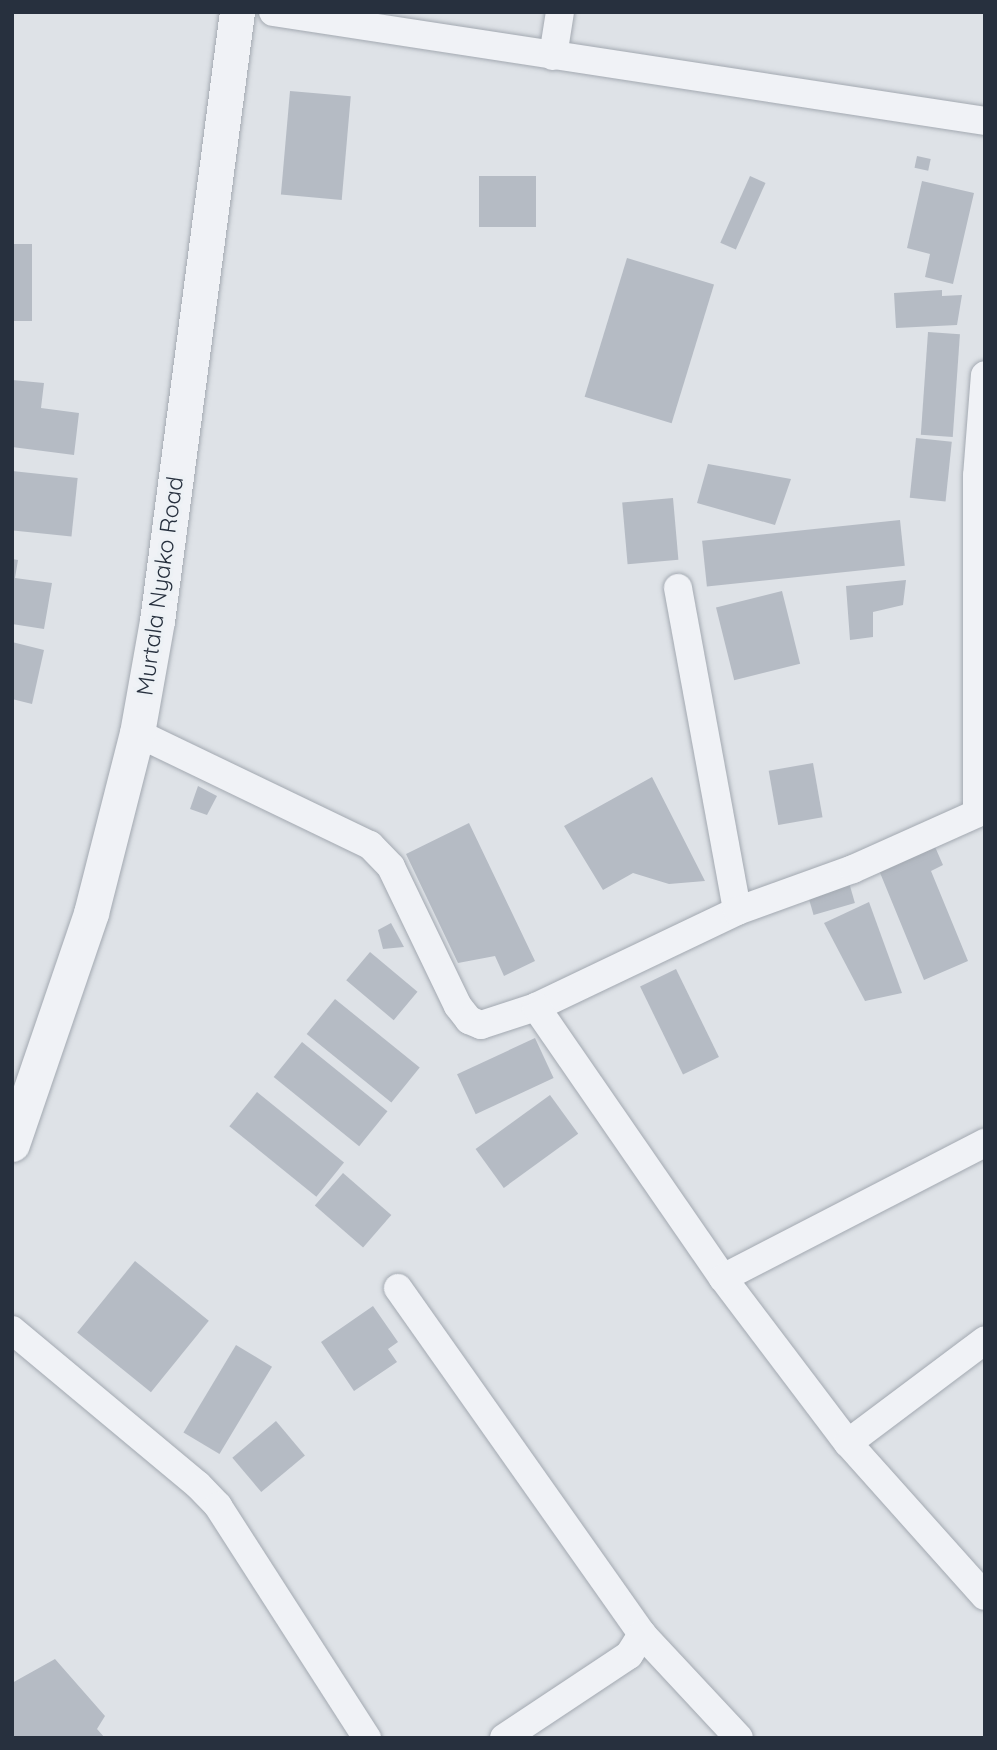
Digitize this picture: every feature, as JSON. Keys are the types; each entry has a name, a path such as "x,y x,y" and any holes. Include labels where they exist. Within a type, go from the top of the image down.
{"street":[{"name":"Murtala Nyako Road","path":"12,1144 91,913 137,733 157,621 237,12"},
{"path":"273,12 985,121"},
{"path":"554,56 559,12"},
{"path":"137,733 370,845 391,867 469,1020 481,1025 536,1007 737,911 853,869 981,812 977,476 985,375"},
{"path":"678,588 737,911"},
{"path":"536,1007 723,1279 848,1443 985,1596"},
{"path":"723,1279 985,1143"},
{"path":"398,1288 642,1634 739,1738"},
{"path":"12,1331 198,1485 218,1506 367,1738"},
{"path":"848,1443 985,1340"},
{"path":"504,1738 629,1655 642,1634"}],"building":[{"path":"290,91 351,96 342,200 281,195"},
{"path":"917,156 931,159 928,171 915,168"},
{"path":"479,176 536,176 536,227 479,227"},
{"path":"750,176 766,183 736,250 720,243"},
{"path":"922,181 974,193 953,284 925,277 930,254 907,248"},
{"path":"12,244 32,244 32,321 12,321"},
{"path":"627,258 714,285 672,423 585,397"},
{"path":"942,290 942,296 962,295 957,325 896,328 894,293"},
{"path":"928,332 960,334 953,437 921,435"},
{"path":"12,380 44,383 41,408 79,413 74,455 12,447"},
{"path":"916,438 952,442 946,501 910,498"},
{"path":"708,464 791,479 775,525 697,503"},
{"path":"12,471 78,478 71,537 12,530"},
{"path":"673,498 678,560 628,564 622,502"},
{"path":"900,520 905,566 707,587 702,541"},
{"path":"12,559 18,560 15,578 52,583 44,629 12,624"},
{"path":"906,580 903,605 873,612 873,637 850,640 846,586"},
{"path":"782,591 800,664 734,680 716,607"},
{"path":"12,642 44,650 32,704 12,699"},
{"path":"813,763 823,817 778,825 769,771"},
{"path":"652,777 705,881 669,884 633,873 603,890 564,826"},
{"path":"198,786 217,796 207,815 190,809"},
{"path":"469,823 535,961 504,976 495,956 458,963 406,854"},
{"path":"932,840 943,865 931,871 968,961 924,980 876,863"},
{"path":"848,879 855,903 814,915 807,891"},
{"path":"869,902 902,993 865,1001 824,923"},
{"path":"391,923 404,947 383,949 378,930"},
{"path":"370,952 417,992 394,1020 346,980"},
{"path":"676,969 719,1057 683,1075 640,987"},
{"path":"335,999 420,1068 391,1103 307,1034"},
{"path":"535,1038 554,1078 476,1114 457,1074"},
{"path":"302,1042 387,1111 359,1146 274,1077"},
{"path":"257,1092 344,1162 316,1197 229,1126"},
{"path":"550,1095 578,1134 504,1188 476,1149"},
{"path":"343,1173 391,1215 363,1247 315,1205"},
{"path":"135,1261 209,1321 151,1392 77,1332"},
{"path":"373,1306 398,1342 388,1349 397,1362 354,1391 321,1342"},
{"path":"236,1345 272,1367 219,1454 183,1432"},
{"path":"276,1421 305,1455 261,1492 232,1458"},
{"path":"55,1659 105,1716 97,1729 105,1738 12,1738 12,1683"}]}
